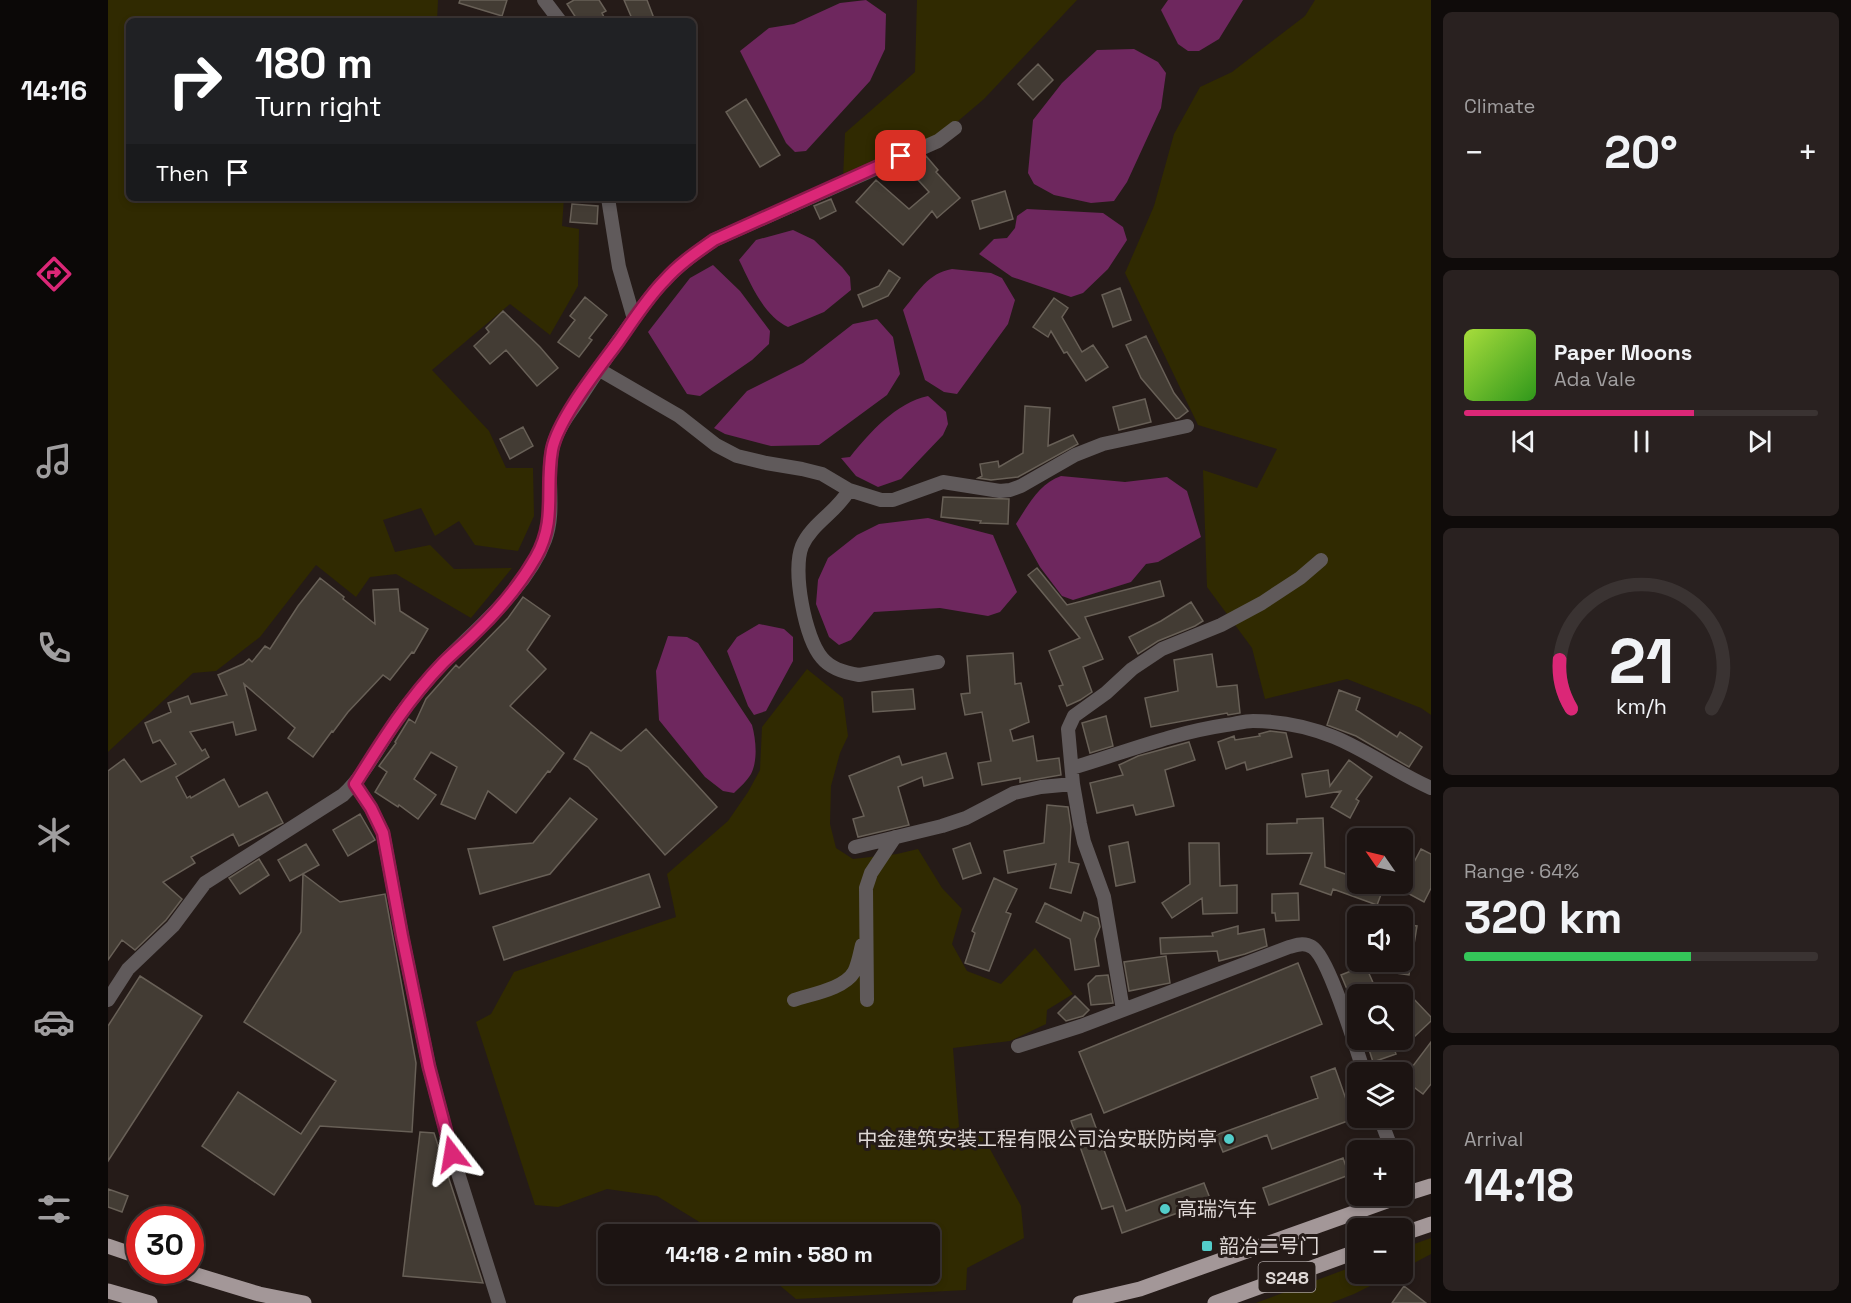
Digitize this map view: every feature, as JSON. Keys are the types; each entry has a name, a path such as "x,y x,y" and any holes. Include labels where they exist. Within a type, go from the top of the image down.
{"main road":[{"name":"S248","path":"1413,1189 1431,1186"},
{"name":"S248","path":"1080,1303 1140,1289 1363,1206"},
{"path":"1413,1230 1431,1224"},
{"path":"108,1246 126,1252"},
{"name":"S248","path":"1215,1303 1347,1255"},
{"path":"204,1277 259,1294 304,1303"},
{"path":"108,1291 150,1303"}],"street":[{"path":"550,2 558,18"},
{"path":"108,999 128,969 173,926 205,883 343,795 355,784 389,729 409,703 444,662 475,633 519,584 545,539 550,520 550,468 552,449 557,434 598,369 664,280 688,258 714,240 938,141 955,128"},
{"path":"608,201 619,267 634,319"},
{"path":"598,369 679,416 716,445 737,456 802,468 822,474 849,490 875,498 892,500 943,482 1000,491 1010,490 1075,455 1103,444 1187,426"},
{"path":"849,490 838,506 816,525 801,549 799,584 816,649 828,664 850,674 860,675 938,662"},
{"path":"1123,1010 1104,897 1084,842 1073,784 1068,729 1074,716 1106,693 1132,669 1162,649 1221,625 1262,603 1300,578 1321,560"},
{"path":"1072,768 1154,741 1204,728 1252,721 1298,726 1332,736 1431,788"},
{"path":"355,784 371,808 383,833 429,1067 452,1154 499,1303"},
{"path":"855,847 966,818 1014,793 1041,787 1073,784"},
{"path":"867,1000 866,888 871,873 895,837"},
{"path":"794,1000 839,986 847,981 855,971 867,929"},
{"path":"1018,1046 1081,1026 1289,947 1304,944 1318,952 1329,972 1360,1062"}],"shaded area":[{"path":"108,0 438,0 437,18 126,18 126,201 564,201 562,226 579,229 578,286 550,335 510,304 432,370 489,431 506,468 533,468 534,516 518,551 475,545 459,521 435,536 421,508 383,520 395,552 430,545 454,569 512,568 471,618 396,574 370,577 356,597 316,565 260,637 216,671 193,673 108,752"},
{"path":"866,0 886,14 885,49 870,81 806,151 795,152 786,143 740,51 769,28 794,24 840,3"},
{"path":"917,0 1077,0 984,99 937,139 843,179 845,133 915,72"},
{"path":"1168,0 1243,0 1219,39 1199,51 1188,51 1178,44 1161,10"},
{"path":"1315,0 1431,0 1431,715 1421,708 1347,679 1265,699 1252,648 1207,587 1203,470 1257,488 1277,449 1198,425 1125,273 1154,206 1174,134 1200,87 1232,72 1305,16"},
{"path":"1134,49 1158,62 1166,73 1161,108 1127,182 1114,201 1091,203 1054,195 1034,184 1028,173 1033,120 1062,83 1097,50"},
{"path":"1027,209 1103,213 1123,227 1127,240 1108,269 1083,293 1071,297 1012,277 979,254 994,239 1007,238 1015,228 1017,216"},
{"path":"793,230 814,240 842,267 850,277 851,290 824,312 788,327 779,322 765,307 739,260 756,240"},
{"path":"713,265 740,291 770,331 769,344 752,360 700,396 687,394 648,332 690,278"},
{"path":"952,269 991,273 1002,278 1015,300 1008,324 957,394 944,392 925,380 903,310 930,279"},
{"path":"877,319 893,337 900,374 887,395 819,445 771,446 725,434 714,428 747,391 803,363 853,324"},
{"path":"928,396 946,412 948,424 943,435 901,479 878,487 856,476 841,458 850,457 875,429 895,412 905,405"},
{"path":"1061,476 1125,482 1167,477 1187,491 1201,537 1158,562 1146,564 1131,582 1073,600 1062,596 1040,567 1016,524 1040,490"},
{"path":"928,518 993,535 1017,592 1000,612 988,616 940,608 874,612 851,640 839,645 829,637 816,604 818,580 828,558 857,535 879,524"},
{"path":"759,624 784,629 793,637 793,661 766,711 754,715 748,706 727,651 737,637"},
{"path":"668,636 687,637 698,643 752,725 755,737 755,763 748,779 734,793 723,791 705,777 659,720 656,671"},
{"path":"807,669 843,698 848,736 840,753 831,786 830,824 836,848 853,859 918,849 942,888 962,909 952,944 967,971 1001,984 1035,948 1073,994 1047,1010 1046,1024 1010,1041 953,1048 959,1127 984,1138 1021,1206 1024,1238 967,1268 966,1290 796,1299 778,1284 940,1284 940,1224 703,1224 657,1196 607,1189 558,1207 535,1205 476,1022 491,1014 514,972 676,917 667,874 728,821 748,792 760,770 762,727"},
{"path":"1431,1238 1431,1254 1413,1264 1413,1244"},
{"path":"1347,1269 1347,1284 1374,1284 1331,1303 1256,1303"}],"building":[{"path":"460,0 507,0 502,16 459,3"},
{"path":"574,0 599,0 606,11 602,13 604,18 576,18 567,4"},
{"path":"624,0 647,0 654,18 632,18"},
{"path":"1038,64 1053,80 1033,100 1018,84"},
{"path":"746,99 780,155 760,167 726,112"},
{"path":"926,156 938,170 936,172 960,198 937,218 932,211 903,245 856,202 876,180 909,209 929,192 909,170"},
{"path":"1005,191 1013,219 980,229 972,201"},
{"path":"831,199 836,211 820,219 814,206"},
{"path":"572,204 598,206 597,224 570,222"},
{"path":"889,270 900,278 888,296 863,307 858,295 879,286"},
{"path":"1120,288 1131,320 1113,327 1102,295"},
{"path":"585,297 607,315 589,338 592,340 579,357 558,342 575,320 570,316"},
{"path":"1054,298 1068,308 1062,317 1082,352 1093,345 1108,367 1086,381 1067,352 1064,353 1051,331 1048,337 1033,327"},
{"path":"503,311 558,368 537,386 506,350 490,364 474,346 489,332 486,328"},
{"path":"1146,336 1174,393 1188,411 1179,418 1176,419 1141,378 1126,345"},
{"path":"1145,399 1151,422 1119,430 1113,407"},
{"path":"1025,406 1050,408 1048,446 1073,435 1078,444 1018,477 991,480 978,478 982,476 980,464 998,461 999,467 1023,453"},
{"path":"523,427 533,446 510,459 500,439"},
{"path":"943,497 1009,499 1008,524 980,523 981,521 941,517"},
{"path":"1037,568 1067,605 1160,581 1164,596 1085,617 1103,659 1083,667 1092,692 1067,706 1059,686 1063,685 1049,651 1080,638 1028,575"},
{"path":"320,578 375,624 373,590 398,589 400,611 428,629 414,653 412,652 390,680 383,675 348,712 313,757 288,738 295,728 244,684 256,730 236,735 233,722 190,732 202,751 205,749 209,757 176,777 187,798 190,796 191,798 224,779 239,807 267,792 283,823 239,846 233,834 191,857 195,863 163,882 182,899 166,920 135,950 122,940 108,960 108,771 124,759 141,782 176,764 160,740 153,743 145,723 171,712 168,703 188,696 191,704 227,695 218,675 249,659 252,662 265,646 270,649 298,606"},
{"path":"523,597 550,616 527,650 546,669 510,706 564,753 516,813 488,791 475,819 441,804 457,767 431,752 414,779 436,795 418,819 375,792 387,772 379,766 396,743 409,719 415,723 426,699 456,665 459,668 508,618"},
{"path":"1191,602 1203,621 1158,641 1138,654 1129,637"},
{"path":"1013,653 1015,684 1021,683 1029,722 1010,730 1013,741 1033,736 1037,761 1059,758 1061,775 1020,782 1020,778 982,785 978,763 991,761 982,712 965,715 961,694 970,693 967,656"},
{"path":"1212,654 1217,687 1237,685 1240,713 1228,715 1227,713 1151,727 1145,698 1178,691 1174,660"},
{"path":"913,689 915,709 873,712 872,692"},
{"path":"1339,690 1360,698 1356,710 1397,737 1400,732 1422,747 1409,767 1356,736 1327,725"},
{"path":"1106,716 1113,746 1090,753 1082,723"},
{"path":"646,729 717,807 665,855 588,767 574,759 591,732 621,751"},
{"path":"1270,731 1286,733 1292,757 1247,770 1245,762 1226,769 1218,742 1234,736 1235,740 1260,736 1259,734"},
{"path":"1189,742 1195,760 1165,770 1174,806 1136,815 1133,805 1097,813 1090,783 1123,775 1119,765 1138,756"},
{"path":"946,753 953,778 924,786 922,777 898,787 909,825 858,837 853,819 864,816 849,776 899,756 902,765"},
{"path":"1349,760 1372,777 1356,799 1359,801 1350,818 1331,807 1341,791 1306,797 1302,774 1328,770 1330,786"},
{"path":"570,798 597,819 550,874 480,894 468,849 533,843"},
{"path":"1047,805 1068,807 1071,827 1069,862 1079,864 1071,893 1050,888 1056,864 1008,873 1004,851 1044,843"},
{"path":"360,814 375,840 348,856 333,830"},
{"path":"1323,818 1325,867 1347,875 1347,894 1381,894 1377,905 1333,889 1331,895 1300,884 1312,853 1267,854 1267,824 1297,823 1297,819"},
{"path":"1128,842 1135,882 1116,886 1109,846"},
{"path":"970,843 981,873 963,879 953,849"},
{"path":"1189,843 1219,843 1220,886 1237,885 1237,913 1203,914 1202,898 1172,918 1162,903 1190,884"},
{"path":"306,844 319,865 290,881 278,860"},
{"path":"1421,849 1431,854 1431,888 1424,902 1409,894 1413,894 1413,864"},
{"path":"259,859 269,875 240,894 229,878"},
{"path":"303,874 340,902 385,894 416,1063 412,1132 320,1126 274,1195 202,1146 238,1092 301,1134 336,1081 244,1022 301,932"},
{"path":"649,874 660,907 504,960 493,927"},
{"path":"994,878 1017,889 1006,912 1011,914 989,971 965,963 975,933 972,931"},
{"path":"1298,893 1299,920 1276,921 1275,913 1272,913 1272,894"},
{"path":"1045,903 1081,921 1084,912 1098,918 1100,927 1095,939 1099,966 1075,970 1070,939 1036,922"},
{"path":"1413,925 1417,926 1413,950"},
{"path":"1238,926 1238,934 1264,929 1267,946 1219,961 1217,951 1161,954 1160,938 1213,936 1212,933"},
{"path":"1166,956 1170,983 1129,991 1124,962"},
{"path":"1298,963 1322,1024 1104,1113 1079,1052"},
{"path":"1348,972 1368,972 1374,984 1347,984 1347,989 1341,975"},
{"path":"1388,972 1409,972 1409,975"},
{"path":"1108,975 1113,1003 1091,1005 1088,984 1096,976"},
{"path":"140,976 202,1016 108,1161 108,1026"},
{"path":"1075,996 1089,1010 1083,1016 1066,1021 1058,1013"},
{"path":"1413,998 1431,1017 1431,1021 1414,1037"},
{"path":"1431,1042 1431,1084 1423,1094 1413,1086 1413,1066"},
{"path":"1369,1050 1395,1050 1396,1054 1373,1062"},
{"path":"1335,1068 1347,1102 1347,1121 1272,1149 1267,1135 1223,1152 1216,1135 1318,1098 1311,1077"},
{"path":"1091,1114 1126,1211 1204,1183 1211,1201 1122,1233 1113,1206 1102,1209 1071,1121"},
{"path":"420,1132 434,1133 483,1283 403,1276"},
{"path":"1343,1158 1347,1169 1347,1176 1269,1205 1263,1188"},
{"path":"108,1189 128,1196 122,1212 108,1207"},
{"path":"1404,1286 1426,1303 1392,1303"}],"place":[{"name":"中金建筑安装工程有限公司治安联防岗亭","path":"1229,1139"},
{"name":"高瑞汽车","path":"1165,1209"},
{"name":"韶冶二号门","path":"1207,1246"}],"route":[{"path":"452,1154 429,1067 383,833 371,808 355,784 389,729 409,703 444,662 475,633 519,584 536,557 545,539 550,520 550,468 552,449 557,434 598,369 664,280 688,258 714,240 901,156"}]}
